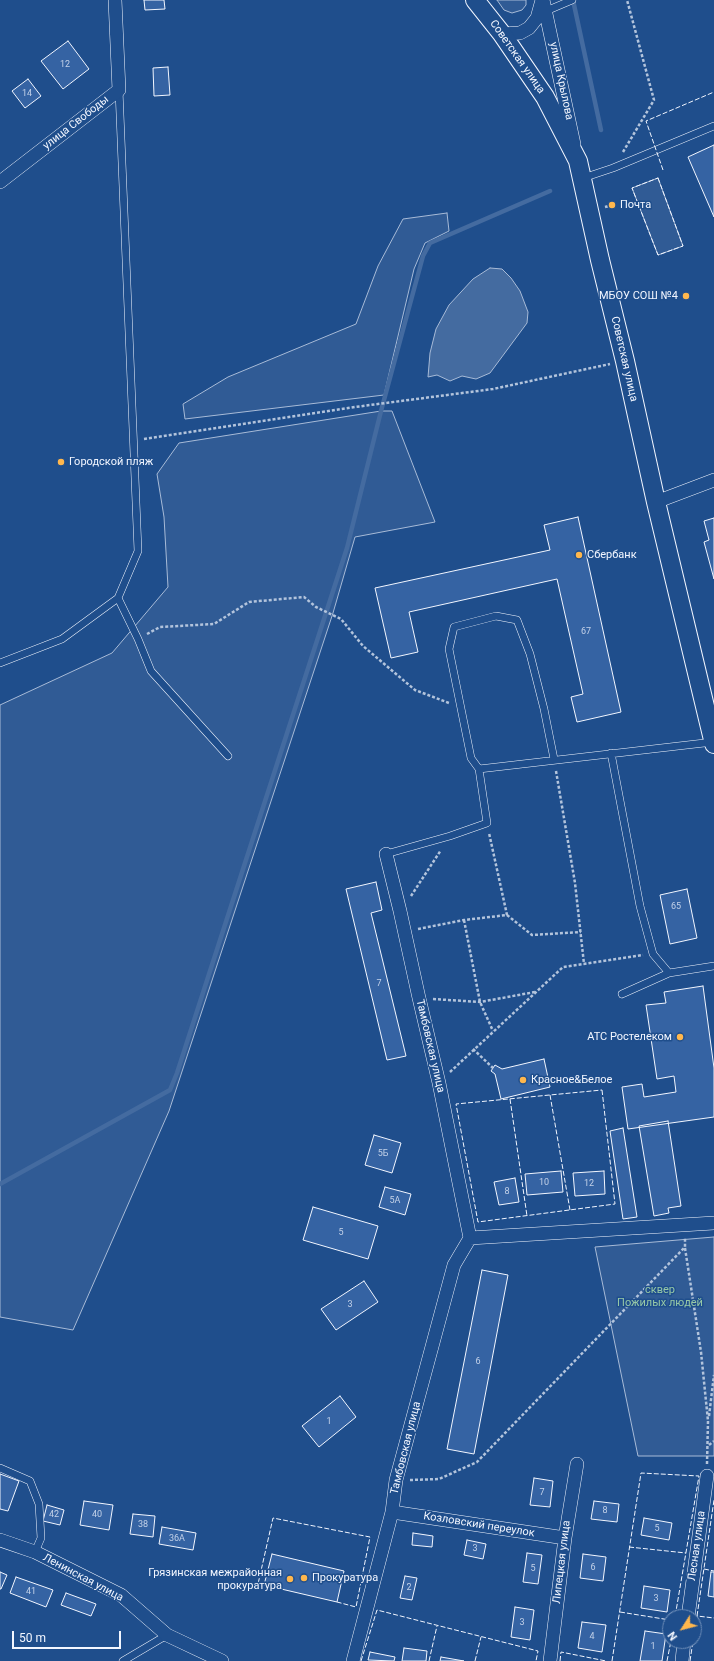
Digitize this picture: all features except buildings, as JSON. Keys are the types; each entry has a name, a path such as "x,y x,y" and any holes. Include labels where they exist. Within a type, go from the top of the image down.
{"main road":[{"name":"Советская улица","path":"475,0 502,34 545,97 580,170 625,361 656,502 714,743"}],"street":[{"name":"улица Свободы","path":"0,182 119,90 115,0"},
{"path":"502,34 520,33 529,28 537,18 544,4"},
{"name":"улица Крылова","path":"544,4 580,170"},
{"path":"656,502 714,480"},
{"name":"Тамбовская улица","path":"354,1661 392,1512 396,1480 454,1265 470,1238 439,1083 386,854"},
{"path":"470,1238 685,1226 714,1222"},
{"name":"Липецкая улица","path":"550,1661 565,1538 577,1464"},
{"name":"Лесная улица","path":"689,1609 707,1476"},
{"name":"Козловский переулок","path":"392,1512 565,1538"},
{"name":"Ленинская улица","path":"0,1540 35,1552 121,1595 167,1635 222,1661"},
{"path":"682,1661 683,1649"}],"lane":[{"path":"544,4 572,0"},
{"path":"0,663 62,639 118,598 138,551 119,90"},
{"path":"580,170 613,168 714,126"},
{"path":"118,598 138,639 151,671 228,756"},
{"path":"386,854 450,836 487,823 479,769 471,758 449,649 454,627 496,616 517,620 533,668 544,709 554,759"},
{"path":"479,769 554,759 714,743"},
{"path":"611,753 640,906 653,954 669,973"},
{"path":"622,994 669,973 714,966"},
{"path":"0,1468 30,1481 39,1504 41,1538 35,1552"},
{"path":"123,1661 167,1635"}],"path":[{"path":"613,168 654,100 627,0"},
{"path":"604,208 612,205"},
{"path":"133,441 397,401 493,389 625,361"},
{"path":"138,639 160,627 214,624 249,602 304,597 322,610 341,619 362,646 415,690 461,707"},
{"path":"554,759 575,883 584,964"},
{"path":"487,823 506,915 532,935 581,932"},
{"path":"400,911 450,836"},
{"path":"404,932 464,920 506,915"},
{"path":"464,920 480,1002 493,1031"},
{"path":"439,1083 473,1049 563,967 653,954"},
{"path":"419,998 480,1002 536,992"},
{"path":"473,1049 493,1068"},
{"path":"685,1226 685,1247 701,1352 708,1421 707,1476"},
{"path":"396,1480 438,1478 477,1462 685,1247"},
{"path":"708,1421 714,1375"},
{"path":"708,1445 714,1441"}],"shaded area":[{"path":"497,0 526,0 526,5 522,10 512,13 504,10"},
{"path":"658,178 683,246 658,255 632,188"},
{"path":"447,213 449,231 425,243 414,269 384,395 185,419 183,404 228,377 356,324 378,266 403,219"},
{"path":"490,268 502,269 511,278 520,291 528,312 527,323 490,373 476,379 462,376 450,381 437,375 428,377 430,353 436,329 449,305 473,279"},
{"path":"381,411 392,411 435,522 355,537 333,613 169,1111 73,1330 0,1317 0,705 112,653 168,587 164,517 157,474 179,443"},
{"name":"сквер Пожилых людей","path":"714,1237 714,1456 638,1456 595,1247"}],"waterway":[{"path":"573,0 601,130"},
{"path":"0,1184 170,1090 177,1073 347,548 381,411 423,256 430,243 550,191"}],"fence":[{"path":"663,170 646,121 714,92"},
{"path":"658,178 683,246 658,255 632,188 658,178"},
{"path":"602,1090 615,1204 478,1222 456,1104 602,1090"},
{"path":"550,1095 570,1210"},
{"path":"510,1099 527,1216"},
{"path":"612,1661 641,1473 699,1476 676,1609"},
{"path":"698,1609 714,1500"},
{"path":"264,1585 258,1584 273,1518 370,1537 356,1607 337,1602"},
{"path":"629,1547 686,1553"},
{"path":"704,1569 714,1571"},
{"path":"361,1661 377,1610 538,1651 536,1661"},
{"path":"620,1612 662,1619"},
{"path":"702,1617 714,1618"},
{"path":"429,1661 437,1626"},
{"path":"475,1661 481,1637"},
{"path":"667,1661 669,1649"},
{"path":"690,1661 692,1649"},
{"path":"560,1661 561,1652 606,1661"}],"place":[{"name":"Почта","path":"612,205"},
{"name":"МБОУ СОШ №4","path":"686,296"},
{"name":"Городской пляж","path":"61,462"},
{"name":"Сбербанк","path":"579,555"},
{"name":"АТС Ростелеком","path":"680,1037"},
{"name":"Красное&Белое","path":"523,1080"},
{"name":"Прокуратура","path":"304,1578"},
{"name":"Грязинская межрайонная прокуратура","path":"290,1579"}]}
